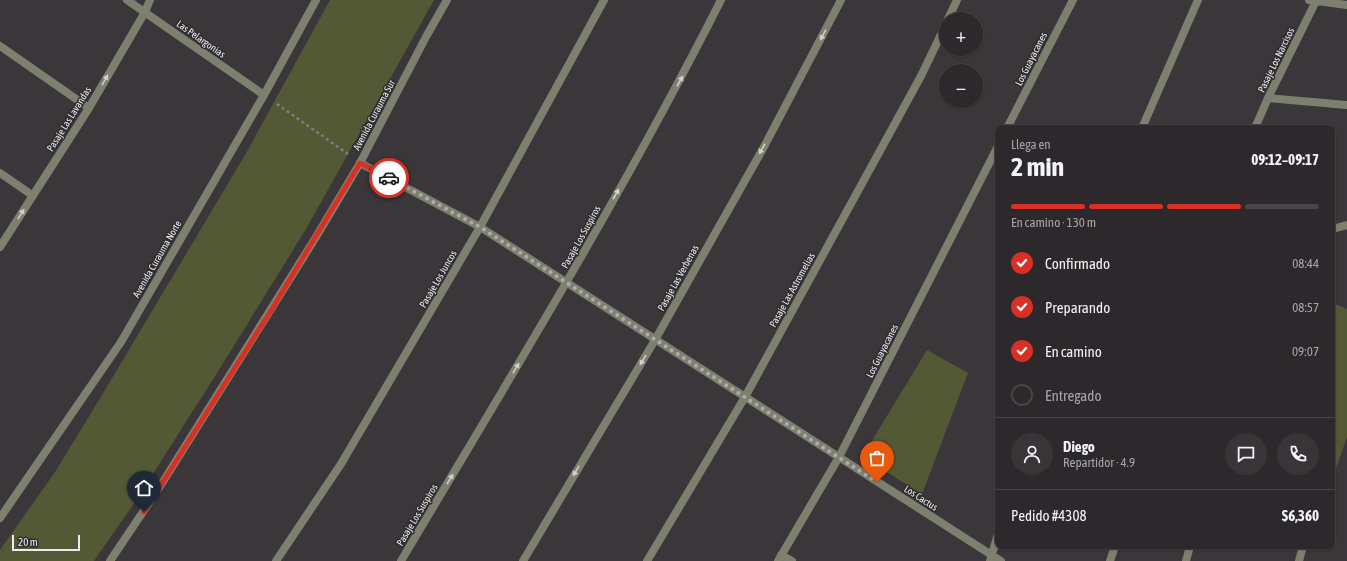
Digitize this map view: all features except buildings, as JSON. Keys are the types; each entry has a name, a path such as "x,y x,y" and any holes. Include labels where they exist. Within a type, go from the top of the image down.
{"street":[{"name":"Las Pelargonias","path":"127,0 264,95"},
{"name":"Pasaje Las Lavandas","path":"0,246 89,108 145,12 150,0"},
{"name":"Avenida Curauma Norte","path":"0,518 121,342 264,95 316,0"},
{"name":"Avenida Curauma Sur","path":"110,561 210,408 308,250 360,163 447,0"},
{"name":"Pasaje Los Juncos","path":"276,561 341,464 480,227 604,0"},
{"name":"Pasaje Los Suspiros","path":"401,561 567,283 687,68 721,0"},
{"name":"Pasaje Las Verbenas","path":"523,561 655,340 765,145 841,0"},
{"path":"951,12 957,0"},
{"name":"Los Guayacanes","path":"1009,125 1073,0"},
{"path":"1143,125 1198,0"},
{"path":"1313,0 1347,5"},
{"name":"Pasaje Los Narcisos","path":"1256,125 1313,0"},
{"name":"Pasaje Las Astromelias","path":"646,561 745,397 921,76 939,39"},
{"path":"0,46 89,108"},
{"path":"1268,98 1347,105"},
{"name":"Los Guayacanes","path":"780,558 839,457 995,152"},
{"name":"Los Cactus","path":"360,163 480,227 839,457 990,558 1001,561"},
{"path":"0,173 32,196"},
{"path":"1335,228 1347,225"},
{"path":"990,558 995,543"},
{"path":"1110,561 1114,549"},
{"path":"1186,561 1189,549"},
{"path":"1299,561 1302,549"},
{"path":"780,558 792,561"}],"path":[{"path":"264,95 360,163"}],"green space":[{"path":"330,0 434,0 306,229 135,502 94,561 0,561 0,550 55,472 102,395 245,155"},
{"path":"1335,304 1347,309 1347,437 1335,471"},
{"path":"927,350 968,373 922,494 867,460 865,452"}],"way so far":[{"path":"389,178 480,227 877,482"}],"route":[{"path":"144,512 272,309 360,163 389,178"}]}
